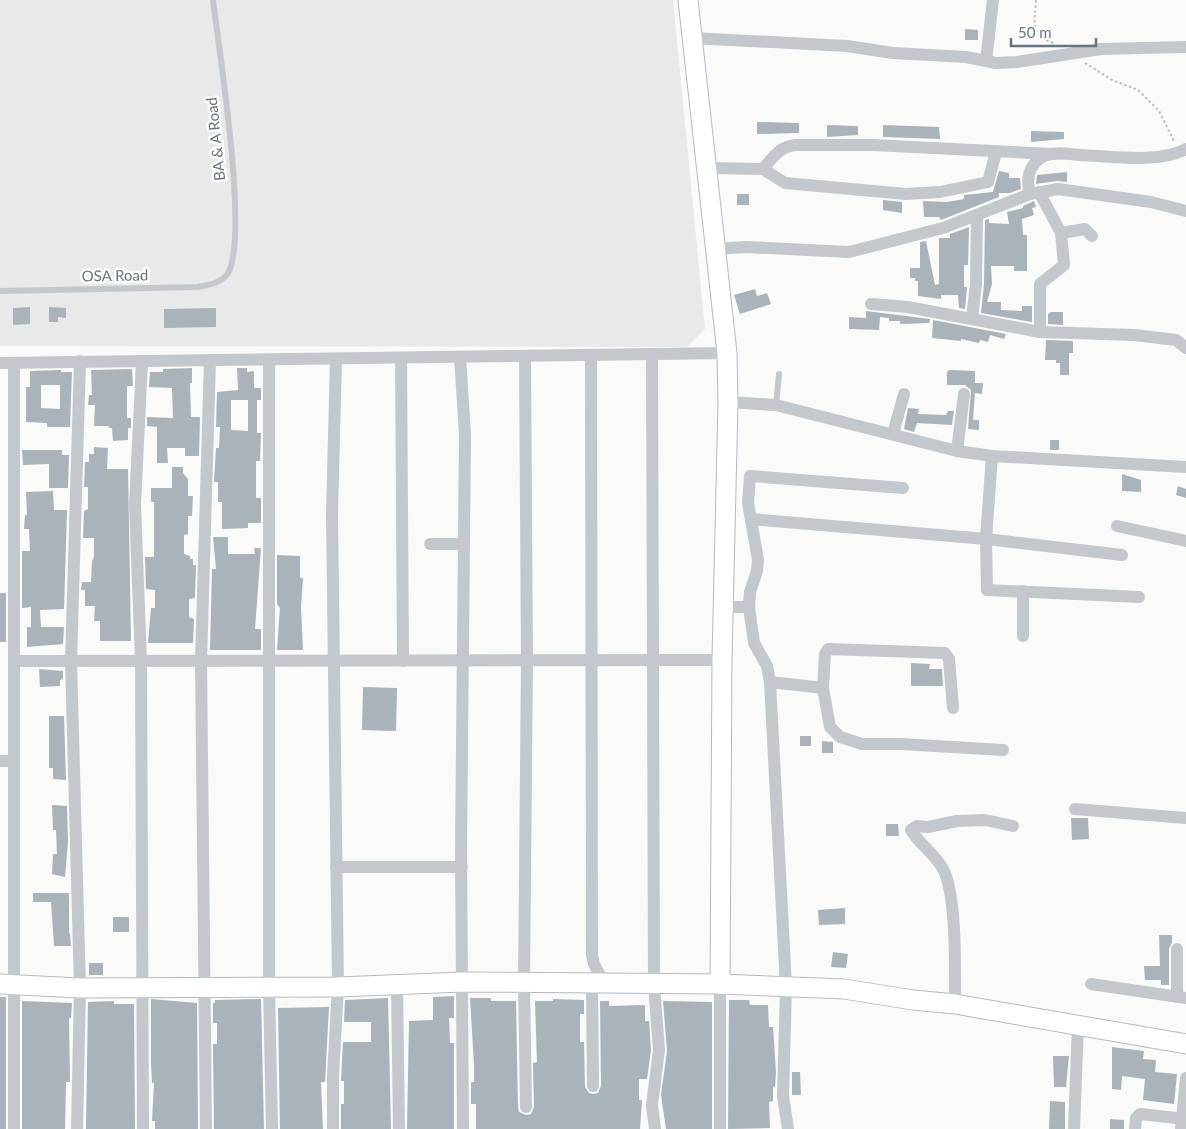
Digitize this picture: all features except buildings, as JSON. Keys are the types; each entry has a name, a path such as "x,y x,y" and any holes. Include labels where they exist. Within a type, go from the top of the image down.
{"street":[{"path":"688,0 727,353 728,402 722,660 720,1129"},
{"path":"986,60 993,0"},
{"path":"692,38 847,46 892,53 944,54 996,63 1017,62 1073,52 1186,47"},
{"path":"763,169 780,150 786,146 796,145 873,145 1134,157 1182,151"},
{"path":"706,168 763,169 785,183 906,194 940,192 988,182 996,152"},
{"path":"1040,332 1040,284 1064,265 1061,233 1027,183 1029,170 1042,157 1053,154"},
{"path":"715,249 746,247 849,252 943,228 1034,193 1058,189 1085,191 1151,202 1186,211"},
{"path":"972,318 976,284 977,216"},
{"path":"1061,233 1085,228 1092,236"},
{"path":"871,304 908,307 1040,332 1134,335 1176,340 1186,348"},
{"path":"0,363 727,353"},
{"path":"652,354 655,661 654,985 659,1050 652,1105 654,1129"},
{"path":"591,355 592,955 598,983 593,1086"},
{"path":"525,356 527,661 524,983 526,1107"},
{"path":"460,357 465,434 463,544 465,661 462,868 463,1129"},
{"path":"401,358 403,661"},
{"path":"333,1129 333,1076 338,987 332,514 336,359"},
{"path":"206,1129 206,987 201,661 210,360"},
{"path":"269,360 269,986 272,1129"},
{"path":"77,1129 80,988 72,661 80,361"},
{"path":"142,361 135,505 141,661 143,1129"},
{"path":"14,363 16,661 7,984 14,1129"},
{"path":"894,434 904,394"},
{"path":"957,451 964,394"},
{"path":"728,402 776,406 957,451 992,456 1186,467"},
{"path":"992,456 986,539 986,590 1139,597"},
{"path":"788,1129 783,1096 786,987 770,682 767,666 754,643 749,607 750,592 758,571 758,560 748,503 750,476 903,488"},
{"path":"726,498 748,503"},
{"path":"751,519 986,539 1122,555"},
{"path":"1117,526 1186,541"},
{"path":"430,544 463,544"},
{"path":"0,554 14,554"},
{"path":"1023,591 1023,636"},
{"path":"723,607 749,607"},
{"path":"953,708 949,659 945,653 828,650 825,654 823,688 830,727 840,737 862,744 901,744 1003,750"},
{"path":"16,661 722,660"},
{"path":"770,682 823,688"},
{"path":"0,761 14,761"},
{"path":"1074,809 1186,818"},
{"path":"955,1004 949,891 943,869 911,830 917,826 928,827 957,821 985,820 1012,826"},
{"path":"336,866 462,868"},
{"path":"1091,984 1182,998 1177,948"},
{"path":"7,984 80,988 338,987 462,982 654,985 720,984 844,989 913,1000 955,1004 1186,1044"},
{"path":"397,985 399,1129"},
{"path":"1074,1129 1078,1025"},
{"path":"1135,1129 1136,1118 1140,1114 1183,1122 1186,1078"}],"lane":[{"name":"BA & A Road","path":"213,0 230,140 234,194 234,240 232,263 227,275"},
{"name":"OSA Road","path":"0,291 198,287 214,284 227,275"},
{"path":"776,406 779,374"}],"path":[{"path":"1036,0 1036,33 1040,39 1063,46 1097,71 1138,90 1164,118 1182,151"}],"shaded area":[{"path":"0,0 673,0 705,329 687,347 0,346"}]}
